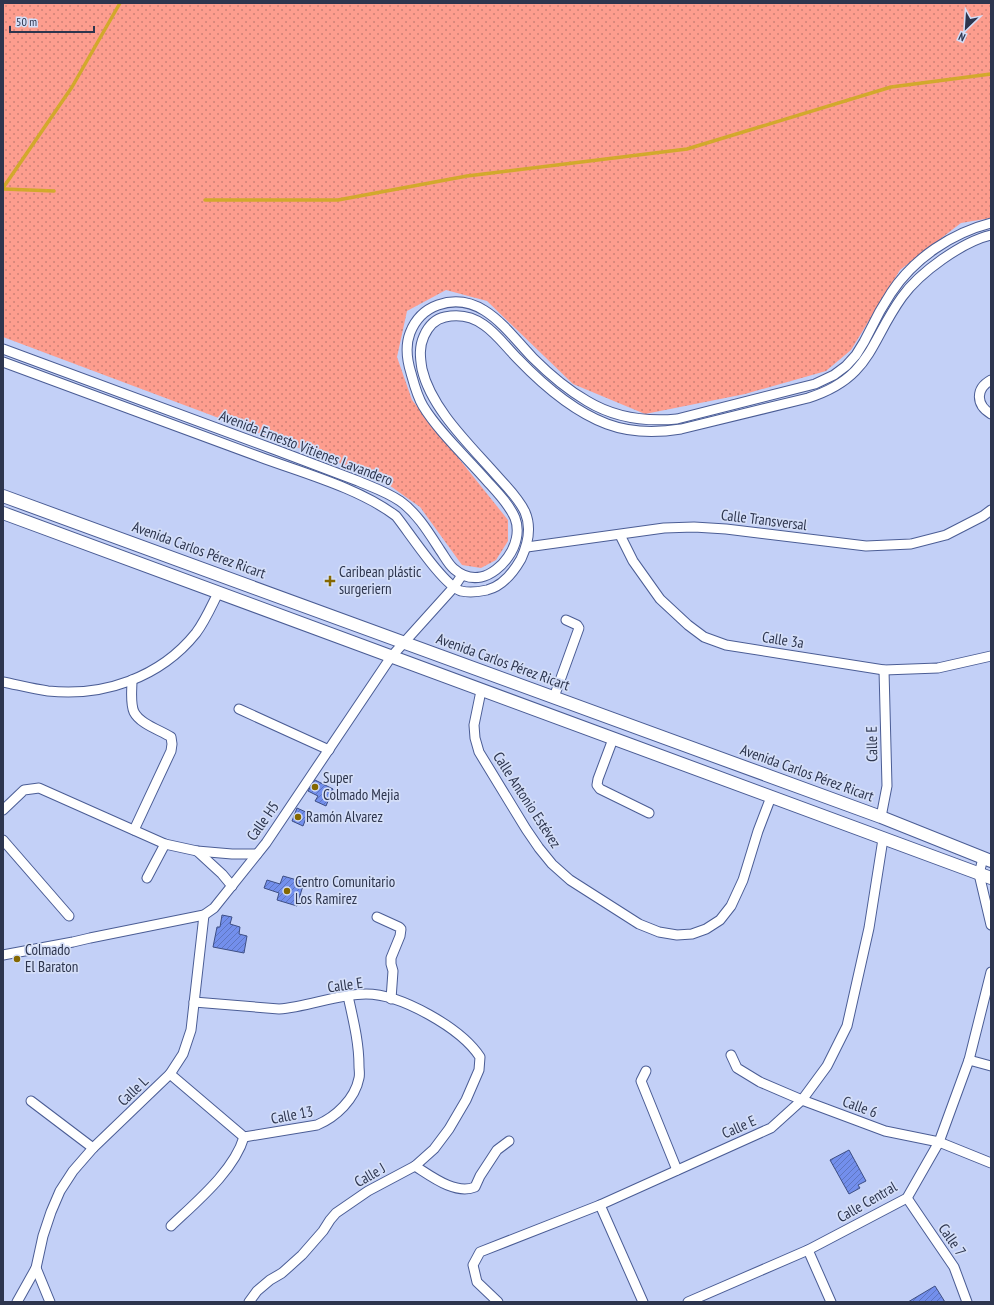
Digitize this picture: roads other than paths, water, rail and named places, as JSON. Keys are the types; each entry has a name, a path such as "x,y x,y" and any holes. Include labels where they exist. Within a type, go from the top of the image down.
{"main road":[{"name":"Avenida Carlos Pérez Ricart","path":"3,496 881,817 987,860"},
{"path":"3,514 991,878"}],"street":[{"path":"462,575 476,578 487,576 499,567 508,558 515,545 517,530 514,517 505,503 428,414 421,403 408,364 407,350 409,336 414,324 422,314 435,306 449,302 464,303 478,307 501,323 534,360 556,379 586,401 601,409 634,419 677,419 815,384 834,375 846,366 856,355 891,293 908,271 926,256 958,234 977,226 991,223"},
{"name":"Avenida Ernesto Vitienes Lavandero","path":"3,362 343,488 376,503 396,516 436,569 454,587 460,591 471,593 493,589 510,576 527,547 529,535 526,515 511,491 450,422 437,405 429,391 424,376 420,347 429,327 436,320 445,317 467,316 483,324 492,331 531,372 563,398 593,418 608,425 623,429 651,432 681,429 821,394 840,384 858,370 872,350 894,310 911,286 944,258 962,246 991,235"},
{"name":"Avenida Ernesto Vitienes Lavandero","path":"3,349 314,464 389,495 412,511 425,527 451,567 462,575"},
{"path":"991,380 985,383 979,394 982,406 991,414"},
{"path":"815,384 821,394"},
{"name":"Calle Transversal","path":"527,547 664,528 694,527 726,529 866,546 911,544 946,535 983,516 991,510"},
{"path":"514,517 526,515"},
{"name":"Calle 3a","path":"620,534 633,561 652,589 688,625 704,637 726,645 884,670 938,668 991,658"},
{"name":"Calle H5","path":"204,916 214,908 257,854 392,657 454,587 462,575"},
{"path":"3,682 66,692 110,688 132,680 158,667 175,655 186,644 196,633 218,593"},
{"path":"554,697 579,628 577,625 566,620"},
{"name":"Calle E","path":"881,817 887,786 884,670"},
{"path":"132,680 133,711 144,722 171,737 172,744 171,751 134,830"},
{"name":"Calle Antonio Estévez","path":"481,690 474,725 479,752 539,848 552,864 570,880 639,924 659,932 677,935 692,934 706,929 720,920 731,906 743,880 758,831 771,797"},
{"path":"239,708 329,750"},
{"path":"613,740 597,785 600,789 649,812"},
{"path":"3,810 24,790 39,788 165,844 197,851 232,854 257,854"},
{"name":"Calle E","path":"498,1302 477,1282 473,1265 480,1252 600,1204 771,1128 802,1100 827,1066 847,1026 869,928 883,839"},
{"path":"3,840 69,916"},
{"path":"147,878 165,844"},
{"path":"197,851 222,874 232,886"},
{"path":"987,860 978,874 991,925"},
{"path":"3,955 204,916"},
{"name":"Calle L","path":"17,1302 36,1268 43,1236 60,1191 73,1171 93,1148 170,1074 183,1054 191,1030 204,916"},
{"path":"377,917 401,929 400,936 391,958 393,971 391,999"},
{"name":"Calle Central","path":"688,1302 808,1250 907,1198 939,1142 969,1060 991,973"},
{"name":"Calle E","path":"194,1002 279,1009 291,1008 348,996 367,994 391,999 419,1010 452,1028 468,1042 480,1057"},
{"name":"Calle 13","path":"244,1138 318,1125 327,1121 344,1107 359,1078 359,1049 348,996"},
{"name":"Calle 6","path":"731,1055 736,1068 760,1082 802,1100 885,1131 939,1142 991,1163"},
{"name":"Calle J","path":"249,1302 257,1291 270,1280 282,1273 302,1255 323,1231 336,1213 368,1191 415,1166 434,1149 449,1129 466,1100 479,1070 480,1057"},
{"path":"969,1060 991,1066"},
{"path":"646,1071 641,1080 677,1170"},
{"path":"170,1074 244,1138 235,1159 224,1174 171,1226"},
{"path":"31,1101 93,1148"},
{"path":"415,1166 437,1180 455,1187 469,1189 475,1187 480,1176 497,1150 509,1141"},
{"name":"Calle 7","path":"907,1198 954,1266 966,1302"},
{"path":"600,1204 643,1302"},
{"path":"808,1250 831,1302"},
{"path":"36,1268 50,1302"}],"waterway":[{"path":"3,188 72,87 120,3"},
{"path":"205,200 338,200 467,176 687,149 891,87 991,74"},
{"path":"4,189 54,191"}],"place":[{"name":"Caribean plástic surgeriern","path":"330,581"},
{"name":"Super Colmado Mejia","path":"315,787"},
{"name":"Ramón Alvarez","path":"298,817"},
{"name":"Centro Comunitario Los Ramirez","path":"287,891"},
{"name":"Colmado El Baraton","path":"17,959"}]}
